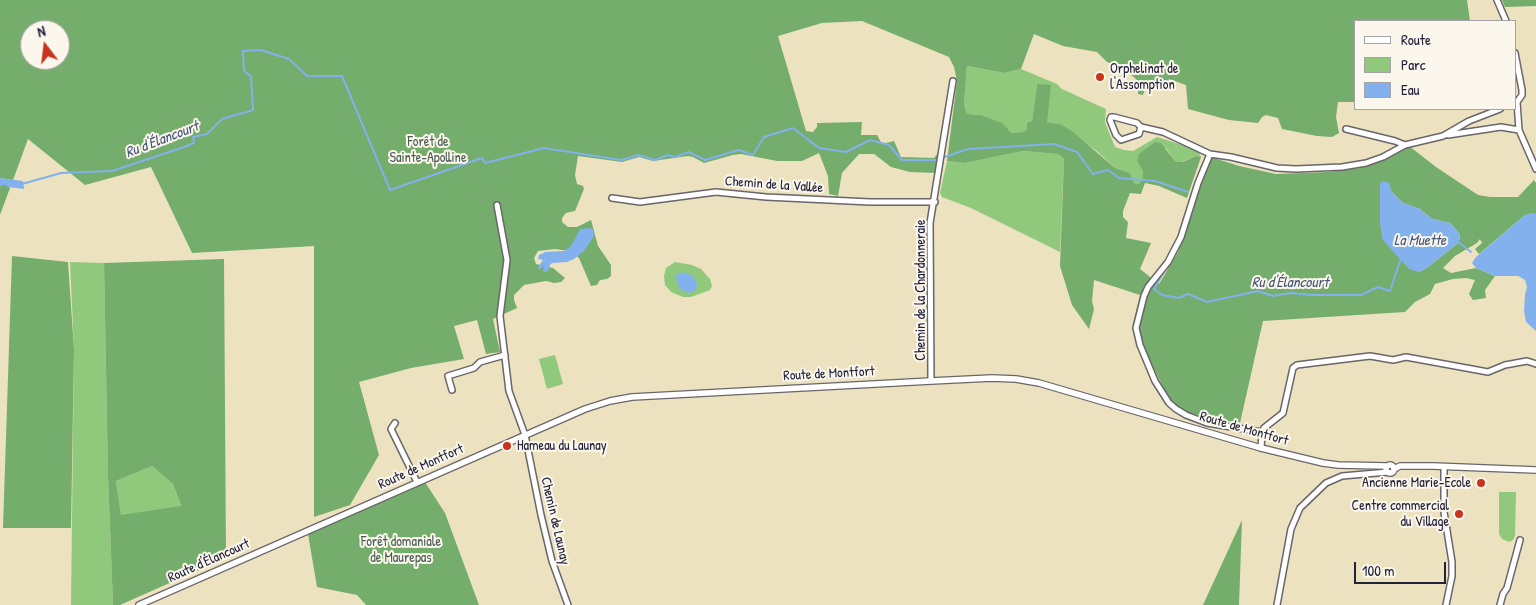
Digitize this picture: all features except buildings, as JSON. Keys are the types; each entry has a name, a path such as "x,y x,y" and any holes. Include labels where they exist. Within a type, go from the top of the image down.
{"street":[{"path":"1497,0 1506,20"},
{"path":"1516,58 1522,90 1522,95 1516,103 1519,130 1536,169"},
{"name":"Chemin de la Chardonneraie","path":"931,381 930,223 935,202 953,81"},
{"path":"1443,136 1469,121 1497,110"},
{"path":"1141,127 1139,134 1121,140 1116,136 1110,120 1112,117 1117,117 1137,123 1141,127 1163,132 1210,154 1231,156 1277,168 1296,169 1342,167 1366,163 1384,157 1405,145 1443,136 1501,127 1519,130"},
{"path":"1346,129 1405,145"},
{"path":"1210,154 1198,183 1181,237 1168,262 1154,277 1144,296 1136,328 1140,345 1155,381 1169,403 1186,415 1208,423 1262,432"},
{"name":"Chemin de la Vallée","path":"612,198 640,202 716,192 766,197 870,202 935,202"},
{"name":"Chemin de Launay","path":"497,205 507,260 500,316 508,391 525,435 552,562 568,605"},
{"path":"452,390 448,376 474,368 480,362 505,355"},
{"path":"1261,448 1264,428 1283,414 1294,368 1297,365 1370,356 1393,360 1406,358 1488,372 1505,365 1527,361 1536,364"},
{"name":"Route de Montfort","path":"289,539 584,409 632,397 992,378 1016,379 1039,383 1261,448 1331,464 1390,469 1400,466 1536,470"},
{"path":"395,423 391,429 417,482"},
{"path":"1444,467 1444,512 1452,562 1452,576 1446,605"},
{"path":"1277,605 1291,529 1300,508 1326,483 1342,476 1390,469"},
{"name":"Route d'Élancourt","path":"139,605 289,539"},
{"path":"1500,605 1502,594 1507,588 1520,540"}],"green space":[{"name":"Forêt de Sainte-Apolline","path":"0,0 1467,0 1470,20 1354,20 1354,102 1338,102 1336,117 1339,133 1332,137 1282,129 1278,118 1266,115 1258,123 1229,120 1188,109 1186,85 1169,79 1167,84 1150,81 1147,83 1143,95 1138,94 1138,81 1125,69 1107,62 1097,52 1063,46 1034,34 1021,69 1004,73 967,66 964,104 967,114 981,115 1002,123 1012,133 1022,132 1027,130 1027,123 1032,121 1037,84 1051,85 1047,122 1060,124 1072,131 1115,168 1130,173 1134,183 1139,184 1143,177 1143,172 1137,161 1139,154 1155,142 1161,143 1176,162 1183,162 1196,156 1201,157 1187,198 1159,186 1145,183 1141,194 1130,193 1123,211 1123,217 1128,222 1126,238 1151,243 1140,269 1159,284 1178,252 1211,157 1239,166 1276,174 1328,172 1360,168 1380,161 1409,146 1478,195 1518,197 1534,180 1536,183 1536,214 1525,215 1479,254 1475,249 1482,243 1480,239 1477,243 1455,256 1443,268 1451,273 1476,268 1495,276 1485,290 1486,298 1473,300 1469,294 1475,280 1466,278 1453,279 1435,284 1430,294 1415,302 1405,312 1263,321 1240,423 1175,409 1132,328 1140,295 1094,280 1092,301 1094,309 1089,329 1072,305 1060,266 1064,159 1058,154 1023,151 965,163 947,161 957,81 954,67 949,57 862,21 822,23 778,36 806,131 813,132 817,127 817,123 862,122 861,135 877,135 882,144 894,141 901,157 934,158 939,152 935,173 910,172 891,167 874,154 859,154 842,173 838,196 829,194 828,176 819,153 802,161 777,161 741,154 704,163 688,156 653,161 639,157 622,162 578,156 575,175 577,184 583,186 584,189 575,211 566,213 562,218 562,222 568,227 577,227 591,220 598,246 611,265 611,276 600,280 597,285 591,286 579,258 570,251 555,249 538,251 534,258 536,264 553,268 565,278 561,282 546,281 524,285 514,295 517,308 493,319 500,352 486,354 477,320 454,326 464,359 411,368 359,382 379,455 350,505 314,517 314,246 192,253 151,167 85,185 28,139 13,180 0,178","holes":["1392,192 1403,203 1420,209 1432,219 1450,223 1459,233 1458,243 1419,272"]},
{"path":"1502,0 1536,0 1536,6 1505,7"},
{"path":"967,66 1004,73 1021,69 1057,84 1062,89 1106,109 1105,122 1115,147 1133,151 1157,137 1198,150 1201,157 1196,156 1182,162 1176,162 1166,148 1137,161 1143,172 1143,177 1139,184 1134,183 1130,173 1115,168 1098,152 1060,124 1047,122 1037,84 1032,121 1027,130 1012,133 981,115 967,114 964,104"},
{"path":"1023,151 1058,154 1064,159 1060,252 971,208 942,197 940,193 947,161 965,163"},
{"path":"1,185 7,185 10,188 0,215 0,187"},
{"path":"12,256 68,262 74,349 71,528 3,528"},
{"path":"224,259 226,558 120,605 113,605 108,476 104,263","holes":["152,466 173,484 181,506 121,515 116,481"]},
{"path":"70,262 104,263 108,476 113,605 71,605 74,349"},
{"path":"675,262 692,265 701,269 710,279 712,286 710,290 691,297 683,297 671,292 665,285 664,276 666,268"},
{"path":"555,355 563,384 547,389 539,359"},
{"path":"152,466 173,484 181,507 121,516 116,481"},
{"name":"Forêt domaniale de Maurepas","path":"423,479 445,513 479,605 366,605 357,595 317,587 308,534"},
{"path":"1499,492 1516,492 1515,536 1509,542 1502,539 1499,534"},
{"path":"1242,520 1239,605 1203,605"}],"water":[{"path":"0,178 23,181 24,189 8,187 6,185 1,185 0,187"},
{"name":"La Muette","path":"1384,181 1389,183 1392,192 1403,203 1420,209 1432,219 1450,223 1459,233 1458,243 1419,272 1409,269 1382,239 1380,183"},
{"name":"La Muette","path":"1536,214 1536,331 1526,322 1524,311 1527,287 1525,280 1518,276 1495,276 1476,268 1472,263 1476,257 1525,215"},
{"path":"591,228 594,236 584,251 567,262 552,263 548,271 543,272 544,266 539,270 538,267 543,260 538,259 539,255 545,252 564,251 571,246 580,229"},
{"path":"683,272 693,276 697,284 696,290 689,293 681,290 677,284 676,275"}],"waterway":[{"name":"Ru d'Élancourt","path":"22,184 61,173 112,171 194,143 193,137 207,134 222,119 253,110 251,76 244,71 243,51 261,50 289,59 307,76 342,76 390,190 482,158 485,163 544,148 621,160 639,155 655,160 668,155 675,157 689,152 705,160 739,150 753,155 764,137 793,128 819,148 846,152 870,140 889,145 902,160 936,160"},
{"name":"Ru d'Élancourt","path":"945,157 968,149 1054,144 1077,152 1093,174 1108,170 1119,178 1155,181 1188,192"},
{"name":"Ru d'Élancourt","path":"1457,241 1471,252"},
{"name":"Ru d'Élancourt","path":"1166,268 1154,289 1162,295 1179,298 1188,294 1207,302 1258,291 1273,296 1290,293 1361,295 1378,287 1390,291 1401,258"}],"place":[{"name":"Orphelinat de l'Assomption","path":"1100,77"},
{"name":"Hameau du Launay","path":"507,446"},
{"name":"Ancienne Marie-Ecole","path":"1481,483"},
{"name":"Centre commercial du Village","path":"1459,514"}]}
